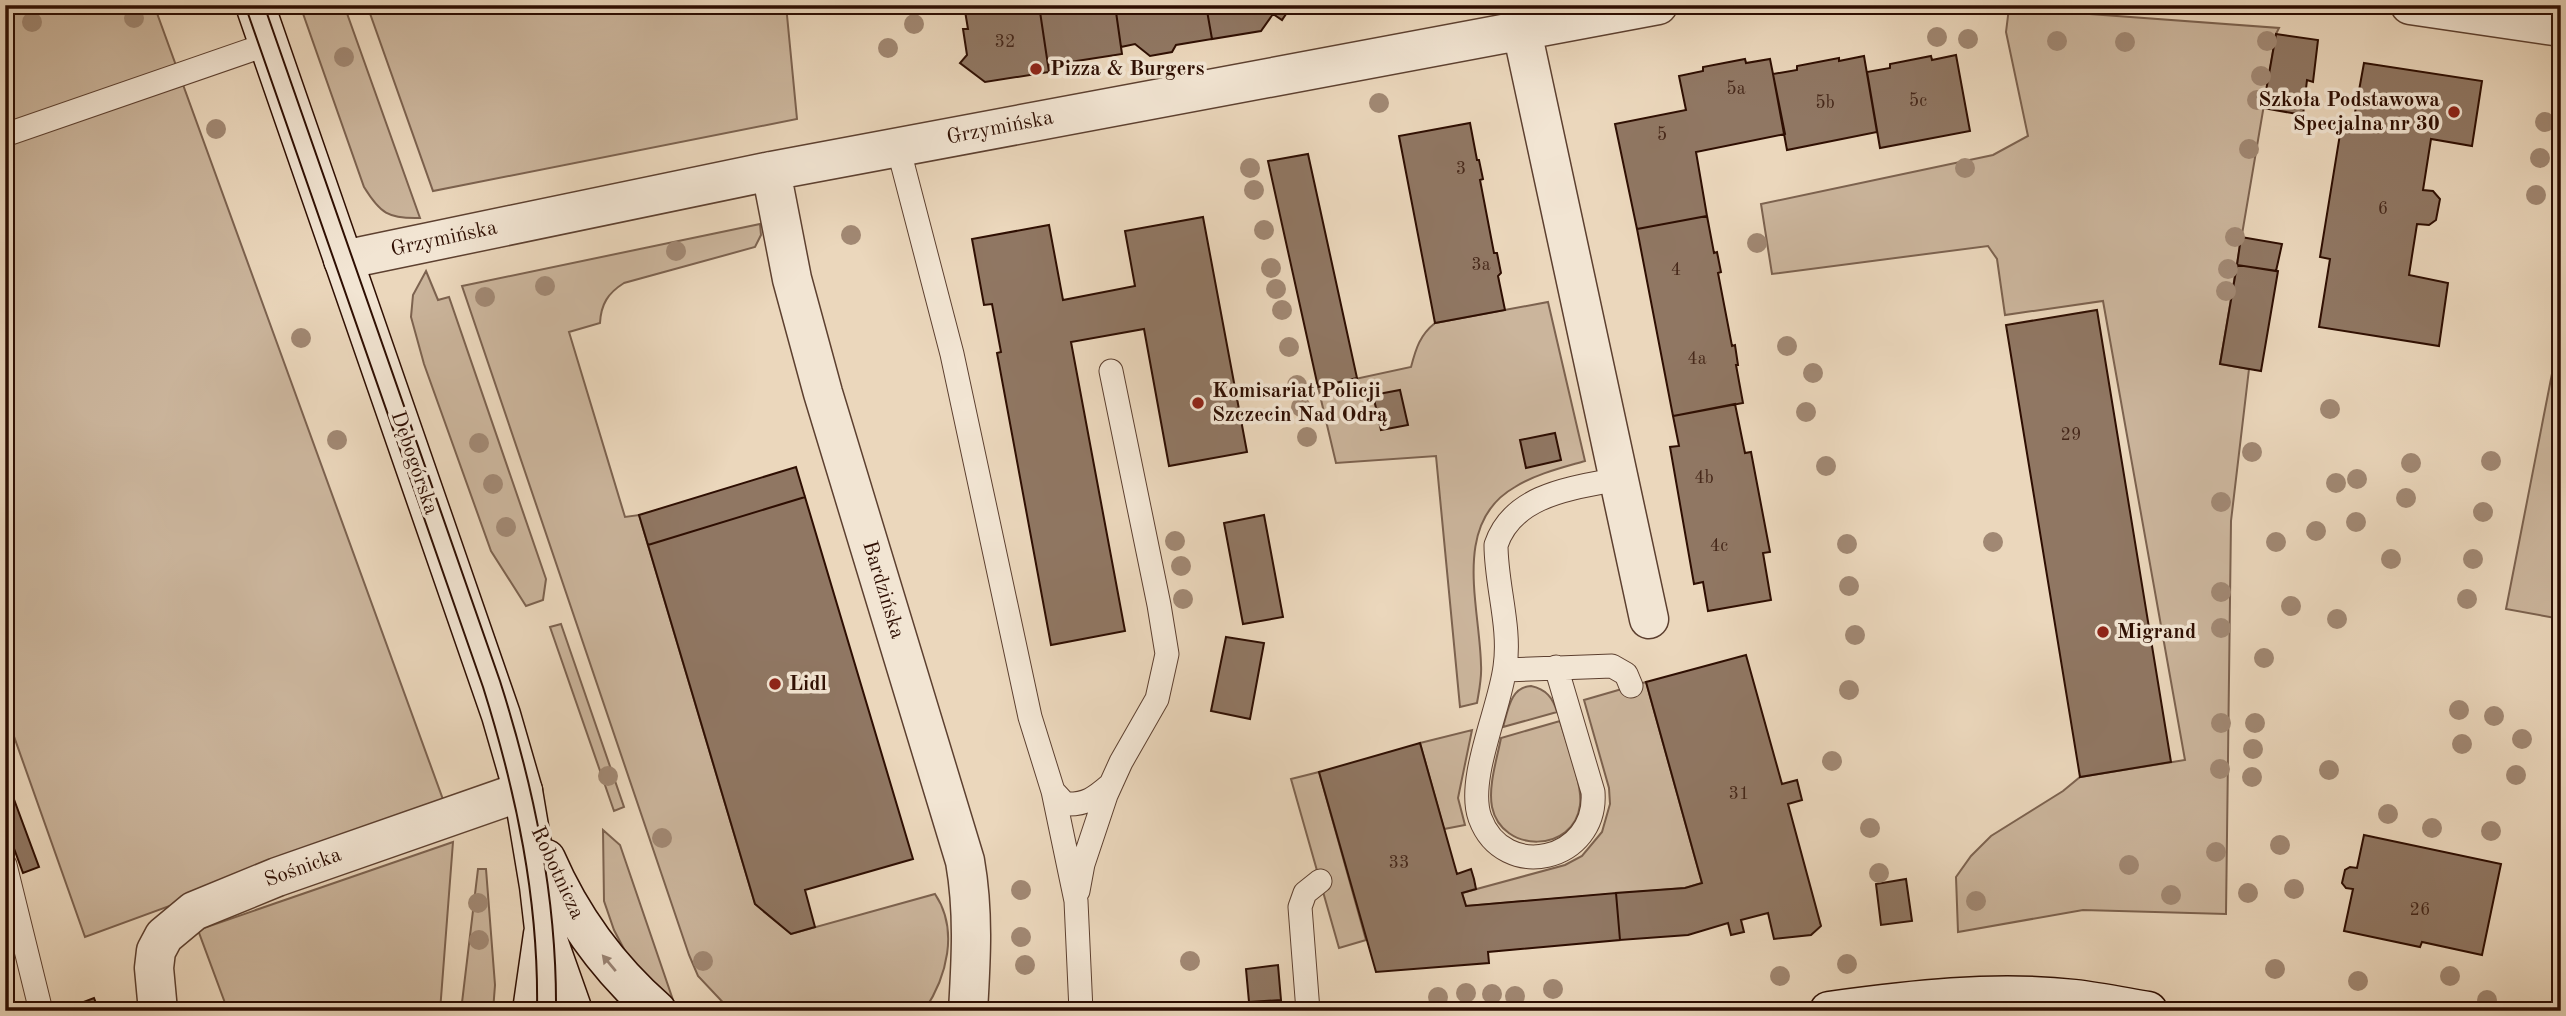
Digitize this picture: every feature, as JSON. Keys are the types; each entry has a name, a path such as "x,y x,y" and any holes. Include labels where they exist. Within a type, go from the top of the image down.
{"street":[{"name":"Dębogórska","path":"255,5 489,678 523,791 540,886 544,929 537,1002"},
{"name":"Grzymińska","path":"343,260 771,171 1522,31 1618,9 1658,5"},
{"path":"2410,5 2561,27"},
{"path":"1522,31 1648,619"},
{"name":"Bardzińska","path":"771,171 792,279 824,393 965,861 971,890 973,928 968,1011"},
{"name":"Sośnicka","path":"158,1011 154,968 156,951 164,936 194,911 277,877 523,791"},
{"name":"Robotnicza","path":"523,791 544,854 559,889 578,922 615,971 657,1011"},
{"name":"Dębogórska","path":"544,929 573,1011"},
{"path":"1829,1011 1957,998 2027,997 2092,1007 2148,1011"}],"lane":[{"path":"5,135 268,44"},
{"path":"898,148 952,354 1030,717 1053,791 1076,901 1081,1011"},
{"path":"1076,901 1083,864 1110,785 1157,699 1167,654 1111,371"},
{"path":"1556,667 1594,803 1590,820 1574,842 1556,853 1532,857 1509,852 1496,843 1478,810 1480,775 1505,670 1496,545 1503,528 1516,513 1540,499 1619,479"},
{"path":"1505,670 1612,666 1626,674 1631,686"},
{"path":"1053,791 1065,804 1081,805 1095,798 1110,785"},
{"path":"5,865 41,1011"},
{"path":"1308,1011 1300,906 1306,893 1320,881"}],"shaded area":[{"path":"5,5 154,5 445,805 85,937 5,711"},
{"path":"300,5 344,5 420,218 386,213 364,187"},
{"path":"367,5 786,5 797,119 433,191"},
{"path":"2009,8 2279,28 2220,364 2249,369 2231,521 2226,914 2083,910 1958,932 1956,877 1971,856 1991,836 2063,791 2080,777 2185,760 2103,301 2005,315 1997,259 1988,246 1772,274 1761,204 1993,155 2028,136 2006,32"},
{"path":"760,224 761,235 755,247 624,283 606,300 600,323 569,332 625,517 639,515 755,904 791,934 935,894 947,923 947,953 939,983 924,1011 731,1011 698,976 462,286"},
{"path":"426,271 438,300 449,297 546,579 543,600 526,606 491,551 424,364 411,317 413,295"},
{"path":"1548,302 1585,461 1523,482 1495,503 1483,522 1476,544 1474,568 1480,642 1480,684 1477,703 1460,707 1436,456 1336,463 1318,387 1411,367 1419,342 1435,323"},
{"path":"2558,343 2561,343 2561,619 2506,609"},
{"path":"561,624 624,807 614,811 550,627"},
{"path":"1646,682 1702,883 1685,888 1466,906 1462,893 1565,865 1582,856 1602,832 1610,804 1609,788 1584,700"},
{"path":"1531,686 1548,695 1557,712 1503,727 1514,695 1524,687"},
{"path":"1560,721 1577,775 1580,805 1575,821 1565,832 1538,842 1523,840 1509,833 1498,822 1492,807 1492,781 1501,738"},
{"path":"1472,730 1458,798 1465,825 1444,829 1420,743"},
{"path":"1319,772 1366,940 1339,948 1291,779"},
{"path":"603,830 620,845 673,1000 634,968 614,930 604,901"},
{"path":"453,842 440,1011 228,1011 198,930"},
{"path":"478,869 486,869 495,985 493,1011 461,1011"}],"building":[{"path":"964,5 1039,5 1049,72 985,82 960,63 967,55 963,29 968,29"},
{"path":"1039,5 1115,5 1122,54 1064,63 1059,70 1049,72"},
{"path":"1115,5 1206,5 1212,39 1176,45 1172,52 1150,56 1135,44 1121,47"},
{"path":"1206,5 1292,5 1282,20 1273,14 1261,31 1212,39"},
{"path":"2276,34 2318,40 2313,82 2307,80 2303,115 2263,108"},
{"path":"1956,55 1970,131 1880,148 1867,72 1890,68 1890,64 1931,56 1932,60"},
{"path":"1864,56 1877,132 1787,150 1773,74 1797,70 1797,66"},
{"path":"1745,59 1746,63 1770,59 1785,134 1696,152 1707,216 1637,229 1615,124 1686,110 1679,76 1703,71 1703,67"},
{"path":"2364,63 2482,81 2472,146 2431,139 2423,190 2433,191 2440,199 2436,220 2429,225 2417,224 2409,275 2448,283 2439,346 2319,327 2330,259 2320,257 2341,128 2352,129"},
{"path":"1470,123 1483,179 1480,180 1494,253 1497,253 1501,273 1498,276 1505,310 1435,323 1399,136"},
{"path":"1308,154 1357,378 1318,387 1268,161"},
{"path":"1707,216 1714,253 1717,252 1721,272 1718,273 1732,346 1735,345 1743,403 1673,416 1637,229"},
{"name":"Komisariat Policji Szczecin Nad Odrą","path":"1203,217 1247,452 1169,466 1144,329 1071,342 1125,631 1051,645 997,353 1001,352 992,304 984,305 972,239 1049,225 1063,300 1135,286 1125,231"},
{"path":"2241,237 2282,244 2276,271 2237,265"},
{"path":"2237,265 2278,271 2261,371 2220,364"},
{"name":"Migrand","path":"2097,310 2171,762 2080,777 2006,325"},
{"path":"1400,390 1408,425 1381,430 1373,395"},
{"path":"1735,404 1745,453 1751,452 1770,552 1763,553 1771,600 1708,611 1703,582 1694,584 1670,447 1679,446 1673,416"},
{"path":"1555,433 1561,460 1526,468 1520,440"},
{"path":"796,467 805,497 648,545 639,515"},
{"name":"Lidl","path":"805,497 913,859 805,890 815,927 791,934 755,904 648,545"},
{"path":"1264,515 1283,617 1243,624 1224,523"},
{"path":"1226,637 1264,643 1250,719 1211,711"},
{"path":"1746,655 1782,784 1797,780 1802,800 1788,804 1821,926 1811,935 1774,939 1768,913 1741,920 1744,932 1731,935 1728,923 1688,935 1620,940 1616,893 1685,888 1702,883 1646,682"},
{"path":"1420,743 1457,874 1471,869 1474,879 1476,889 1462,893 1466,906 1616,893 1620,940 1488,952 1489,963 1376,972 1319,772"},
{"path":"12,794 39,867 23,873 5,824 5,797"},
{"path":"2364,835 2501,864 2482,955 2422,942 2420,947 2344,931 2353,889 2346,888 2342,883 2345,870 2350,867 2357,868"},
{"path":"1906,879 1912,921 1881,925 1876,884"},
{"path":"1278,965 1281,1000 1249,1002 1246,969"},
{"path":"94,998 99,1011 60,1011"}],"tram line":[{"path":"245,5 495,727 515,806 529,887 537,970 537,1011"},
{"path":"264,5 512,721 533,802 548,885 556,1011"}],"place":[{"name":"Pizza & Burgers","path":"1036,69"},
{"name":"Szkoła Podstawowa Specjalna nr 30","path":"2454,112"},
{"name":"Komisariat Policji Szczecin Nad Odrą","path":"1198,403"},
{"name":"Migrand","path":"2103,632"},
{"name":"Lidl","path":"775,684"}]}
